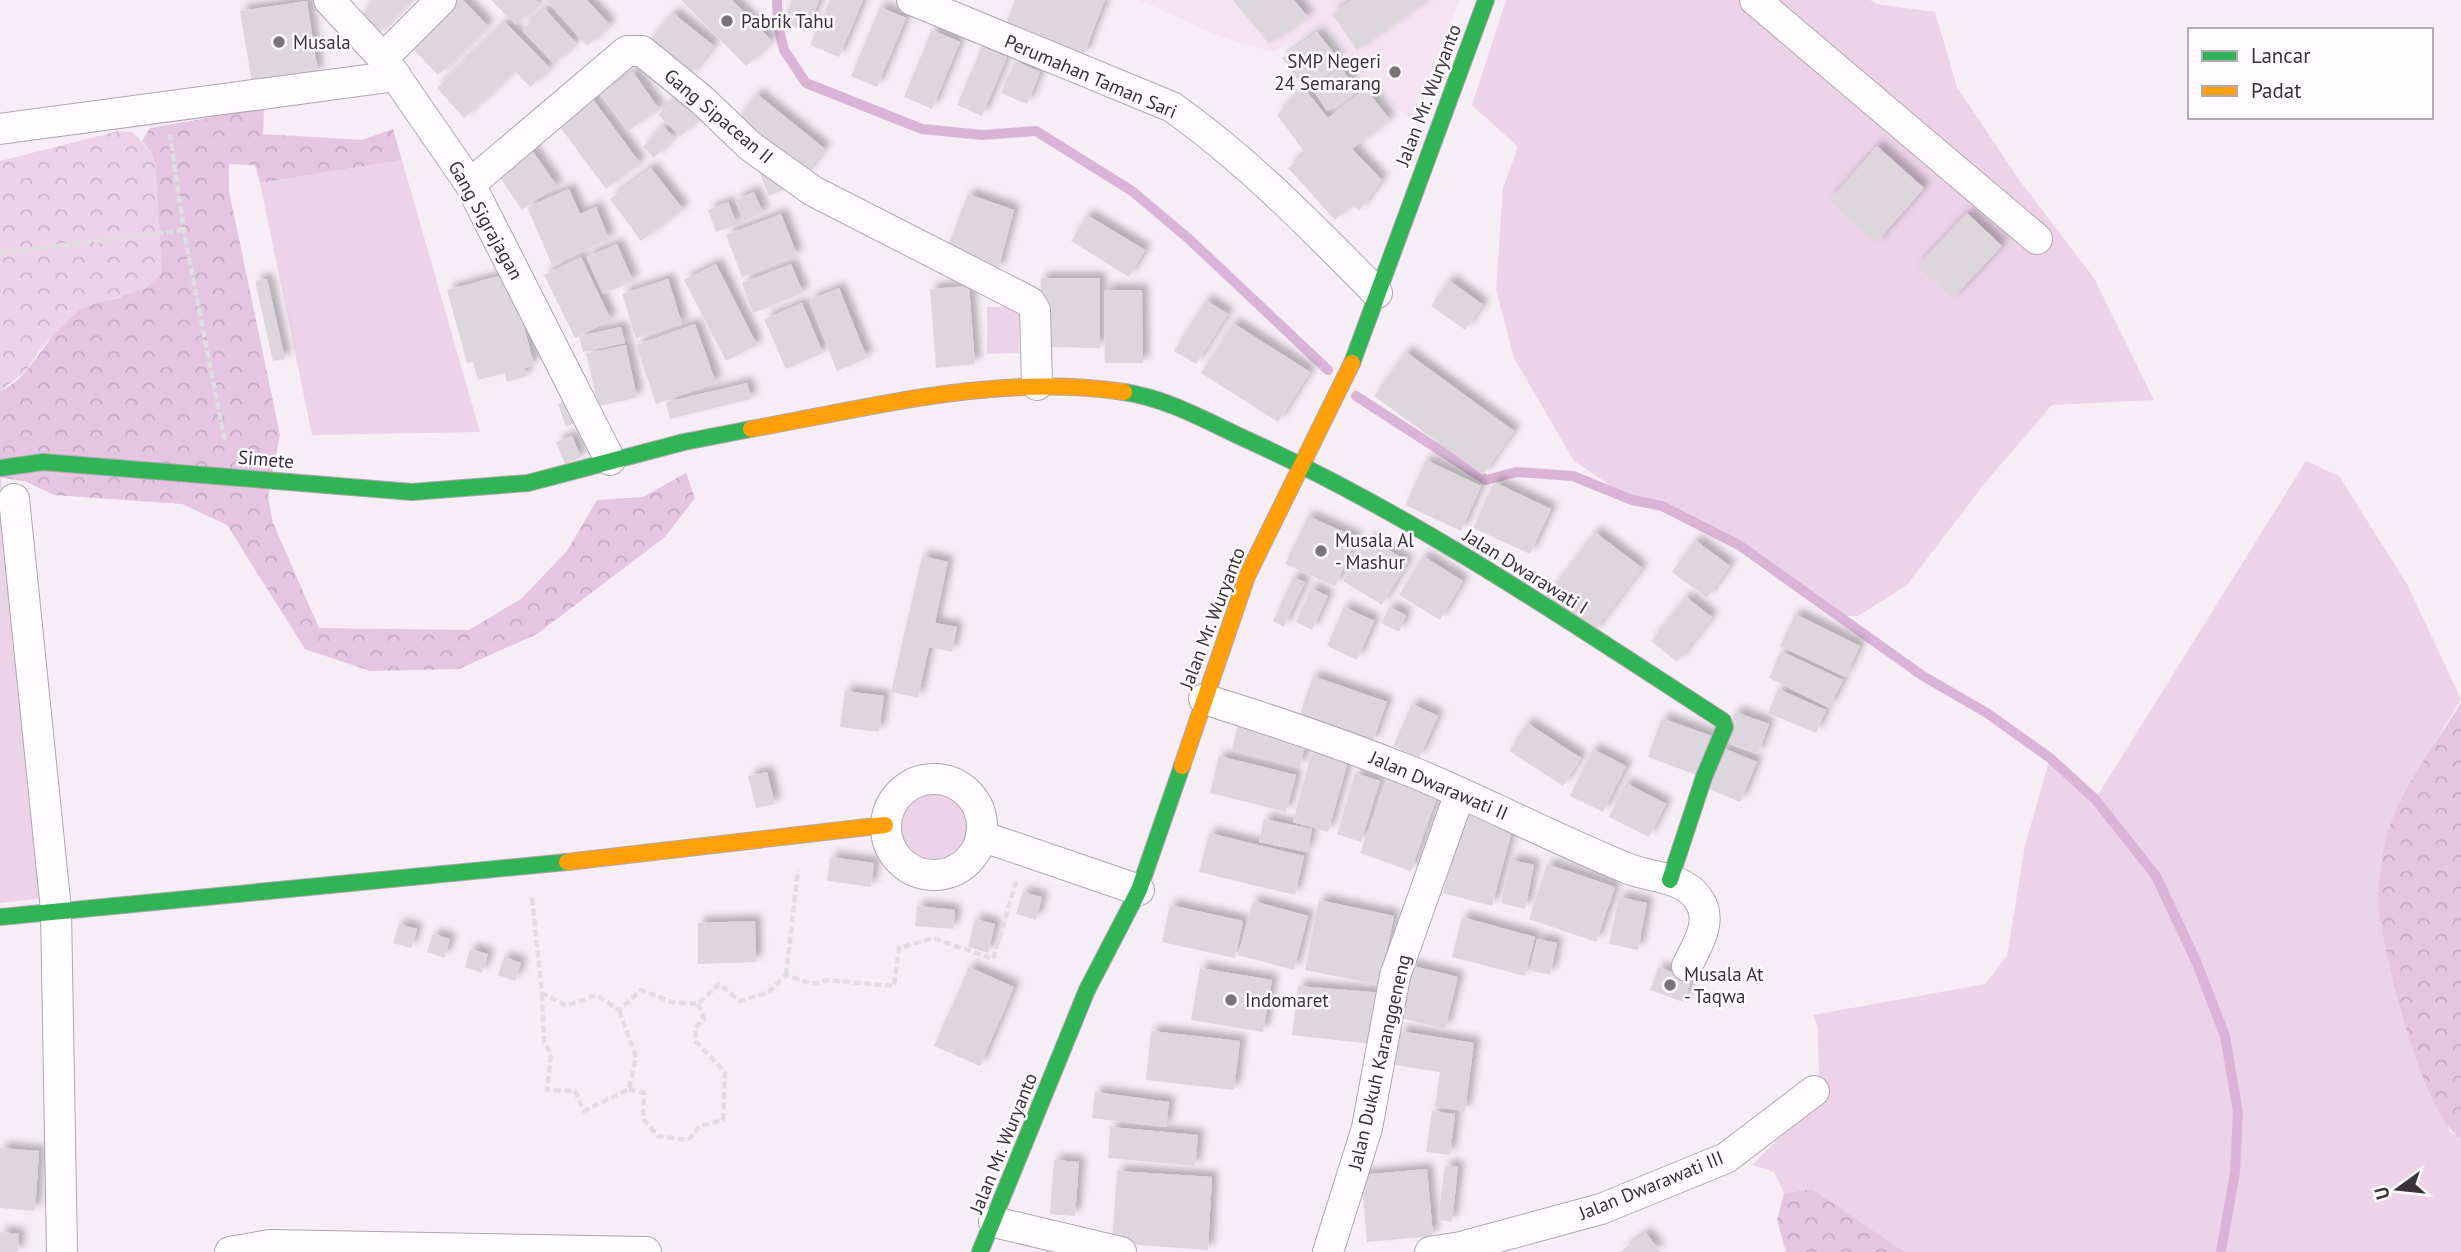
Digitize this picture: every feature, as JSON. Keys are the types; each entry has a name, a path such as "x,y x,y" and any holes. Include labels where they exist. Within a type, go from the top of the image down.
{"street":[{"name":"Gang Sigrajagan","path":"329,0 389,67 470,184 610,460"},
{"path":"0,129 166,108 389,67 441,0"},
{"name":"Perumahan Taman Sari","path":"912,0 1172,107 1210,134 1296,210 1377,293"},
{"name":"Jalan Mr. Wuryanto","path":"980,1252 1087,990 1139,890 1247,576 1355,357 1486,0"},
{"path":"1755,0 2037,239"},
{"name":"Gang Sipacean II","path":"470,184 627,51 642,51 702,100 750,146 813,191 1030,302 1035,310 1037,385"},
{"name":"Simete","path":"0,467 43,462 412,492 528,483 684,442 913,399 1037,385"},
{"name":"Jalan Dwarawati I","path":"1037,385 1077,385 1154,397 1302,465 1503,579 1724,721 1725,727 1704,777 1670,880"},
{"path":"14,499 55,910 62,1252"},
{"name":"Jalan Dwarawati II","path":"1204,699 1303,730 1460,793 1632,870 1670,880"},
{"path":"939,779 954,784 977,805 981,836 973,855 958,869 939,876 918,873 900,863 889,846 885,825 889,809 903,791 923,780 939,779"},
{"name":"Jalan Dukuh Karanggeneng","path":"1328,1252 1367,1128 1395,976 1460,793"},
{"path":"0,916 529,866 885,825"},
{"path":"981,836 1139,890"},
{"path":"1670,880 1696,895 1703,910 1704,930 1687,966"},
{"name":"Jalan Dwarawati III","path":"1430,1252 1461,1248 1601,1209 1726,1158 1814,1091"},
{"path":"994,1222 1121,1252"},
{"path":"230,1252 270,1245 646,1252"}],"path":[{"path":"166,108 183,225 231,477"},
{"path":"0,253 174,234 183,225"},
{"path":"619,1010 641,990 672,1002 698,1004 719,984 740,1001 769,992 786,975 802,835"},
{"path":"786,975 812,984 827,980 894,986 899,948 933,938 993,959 1027,852"},
{"path":"529,866 542,993 544,1042 551,1054 547,1090 575,1091 584,1111 629,1089 644,1093 642,1119 658,1136 688,1140 700,1126 723,1120 725,1072 696,1042 695,1028 704,1019 698,1004"},
{"path":"542,993 566,1006 596,995 619,1010 636,1057 629,1089"}],"shaded area":[{"name":"SMP Negeri 24 Semarang","path":"1139,0 1460,0 1411,120 1376,92 1323,25 1273,52 1221,37"}],"green space":[{"path":"1506,0 1870,0 1876,4 1935,12 1957,87 2020,181 2094,278 2154,400 2052,405 1985,483 1907,585 1858,616 1842,616 1739,545 1662,506 1632,500 1574,461 1514,358 1496,289 1503,188 1518,147 1472,105"},
{"path":"264,108 263,134 362,140 393,129 402,160 260,183 255,165 229,164 229,191 280,435 268,496 273,523 319,628 469,630 521,599 567,551 597,500 643,497 686,473 695,498 665,537 537,634 459,669 370,671 305,649 227,525 182,504 54,495 27,482 0,477 0,391 21,376 59,328 79,309 121,297 152,153 142,141 150,128"},
{"path":"118,131 133,132 152,153 156,167 162,272 147,288 80,309 41,348 26,371 0,391 0,161"},
{"path":"402,160 480,432 312,435 260,183"},
{"path":"987,307 1019,307 1019,353 987,354"},
{"path":"2306,461 2339,476 2407,584 2461,699 2402,798 2449,1131 2461,1138 2461,1252 1905,1252 1812,1189 1784,1193 1774,1172 1752,1165 1819,1098 1818,1028 1813,1015 1985,984 2007,956 2025,845 2050,758 2096,798"},
{"path":"0,477 44,898 0,903"},
{"path":"2461,703 2461,1138 2447,1124 2433,1100 2408,1035 2389,964 2378,898 2383,854 2395,814 2414,775"},
{"path":"926,789 940,789 954,795 964,805 970,826 968,840 954,857 940,863 926,863 912,857 902,847 896,833 896,819 902,805 912,795"},
{"path":"1812,1189 1905,1252 1786,1252 1777,1220 1784,1193"}],"building":[{"path":"375,0 411,0 377,35 359,17"},
{"path":"454,0 463,0 488,26 438,75 409,45"},
{"path":"491,0 536,0 539,3 516,25"},
{"path":"546,0 587,0 610,25 587,46"},
{"name":"Pabrik Tahu","path":"681,0 732,0 772,41 746,66"},
{"path":"792,0 819,0 806,32 783,22"},
{"path":"830,0 863,0 839,57 810,45"},
{"path":"1015,0 1105,0 1083,56 1005,26"},
{"path":"1233,0 1294,0 1308,17 1269,44"},
{"path":"1352,0 1427,0 1357,50 1332,14"},
{"name":"Musala","path":"307,1 318,73 252,83 240,11"},
{"path":"880,7 906,18 877,87 851,76"},
{"path":"545,9 576,43 554,64 522,30"},
{"path":"673,13 714,46 689,77 648,43"},
{"path":"505,22 550,68 530,87 515,71 464,118 437,88"},
{"path":"932,30 960,42 932,109 904,97"},
{"path":"1317,32 1339,60 1303,87 1282,58"},
{"path":"982,46 1007,57 982,116 957,105"},
{"path":"1015,61 1040,72 1027,104 1001,93"},
{"path":"1341,68 1357,91 1327,111 1312,88"},
{"path":"633,72 659,109 628,131 601,94"},
{"path":"1303,87 1328,118 1366,89 1390,120 1352,149 1382,180 1359,211 1352,204 1335,220 1288,168 1305,153 1277,115"},
{"path":"589,94 640,163 606,189 554,119"},
{"path":"679,94 701,115 681,136 658,115"},
{"path":"757,94 825,149 802,178 734,124"},
{"path":"663,126 674,137 654,158 643,147"},
{"path":"527,143 557,186 522,210 493,167"},
{"path":"1877,146 1924,188 1876,243 1829,201"},
{"path":"777,167 785,189 769,196 760,174"},
{"path":"651,168 683,209 641,241 610,199"},
{"path":"569,189 580,214 596,207 609,239 552,265 527,207"},
{"path":"754,192 763,213 744,221 735,200"},
{"path":"968,194 1014,210 998,271 945,253"},
{"path":"728,202 737,224 716,232 708,210"},
{"path":"1967,213 2002,246 1952,299 1917,266"},
{"path":"781,214 797,255 742,277 726,235"},
{"path":"1087,215 1145,250 1129,277 1071,241"},
{"path":"617,244 633,281 603,294 586,257"},
{"path":"581,257 611,320 575,338 544,275"},
{"path":"716,264 757,345 726,361 684,280"},
{"path":"791,264 803,293 753,313 742,283"},
{"path":"510,273 534,365 524,368 527,376 507,382 505,373 478,380 473,362 467,363 447,290"},
{"path":"1041,278 1100,278 1100,348 1040,347"},
{"path":"267,279 285,359 273,361 255,281"},
{"path":"668,279 682,324 636,338 622,294"},
{"path":"1449,280 1483,305 1465,330 1431,306"},
{"path":"969,286 975,364 936,368 930,289"},
{"path":"839,288 867,358 837,371 809,300"},
{"path":"1104,290 1142,290 1143,363 1105,363"},
{"path":"1206,300 1228,314 1196,364 1174,351"},
{"path":"802,303 823,353 786,369 764,319"},
{"path":"1233,323 1310,372 1278,422 1201,373"},
{"path":"695,324 716,383 656,404 636,345"},
{"path":"621,327 625,343 583,352 579,336"},
{"path":"626,345 637,398 598,406 586,353"},
{"path":"1406,352 1514,431 1483,475 1374,396"},
{"path":"747,383 751,399 670,419 666,402"},
{"path":"573,398 582,420 566,427 558,404"},
{"path":"572,436 581,458 565,464 556,442"},
{"path":"1426,460 1481,486 1461,531 1405,505"},
{"path":"1494,482 1551,509 1530,554 1473,528"},
{"name":"Musala Al - Mashur","path":"1308,516 1357,538 1335,586 1285,564"},
{"path":"1595,532 1642,568 1593,633 1546,597"},
{"path":"1369,538 1408,562 1382,605 1343,581"},
{"path":"1695,540 1730,566 1707,598 1672,572"},
{"path":"922,556 948,562 935,623 957,627 952,652 929,647 918,698 891,692"},
{"path":"1423,556 1463,581 1440,620 1399,595"},
{"path":"1293,577 1305,582 1284,627 1273,621"},
{"path":"1311,588 1328,596 1312,630 1296,622"},
{"path":"1686,597 1712,617 1677,662 1651,641"},
{"path":"1344,607 1374,621 1357,660 1327,646"},
{"path":"1390,607 1406,615 1399,632 1381,623"},
{"path":"1795,614 1860,646 1845,677 1780,646"},
{"path":"1781,651 1843,680 1829,708 1769,678"},
{"path":"1313,676 1387,702 1372,743 1299,717"},
{"path":"1778,689 1826,710 1816,733 1768,713"},
{"path":"845,691 884,696 879,732 840,727"},
{"path":"1412,704 1438,716 1419,758 1393,746"},
{"path":"1735,712 1769,724 1758,754 1724,742"},
{"path":"1662,718 1714,737 1699,776 1648,757"},
{"path":"1238,723 1307,739 1300,767 1232,750"},
{"path":"1527,723 1581,758 1563,786 1509,751"},
{"path":"1721,747 1757,762 1740,802 1705,787"},
{"path":"1313,748 1349,758 1328,832 1293,822"},
{"path":"1593,749 1626,766 1603,812 1570,796"},
{"path":"1219,756 1296,775 1286,812 1210,793"},
{"path":"767,772 775,804 756,808 748,776"},
{"path":"1355,773 1380,781 1361,842 1337,834"},
{"path":"1387,778 1437,797 1411,871 1360,853"},
{"path":"1626,783 1666,804 1649,837 1609,817"},
{"path":"1465,810 1514,823 1492,906 1443,893"},
{"path":"1264,819 1312,829 1307,852 1259,842"},
{"path":"1209,833 1304,856 1295,895 1199,872"},
{"path":"830,857 874,863 871,887 827,881"},
{"path":"1511,860 1534,865 1525,909 1501,903"},
{"path":"1547,864 1615,887 1596,942 1529,919"},
{"path":"1023,892 1042,897 1036,920 1016,914"},
{"path":"1619,897 1647,903 1638,950 1609,944"},
{"path":"1319,900 1394,916 1379,985 1305,970"},
{"path":"1253,901 1308,916 1294,970 1238,955"},
{"path":"1170,905 1243,921 1235,958 1162,942"},
{"path":"917,906 955,910 953,929 915,926"},
{"path":"1462,917 1535,937 1525,976 1452,957"},
{"path":"975,919 995,924 988,953 968,947"},
{"path":"755,921 756,962 698,964 698,923"},
{"path":"399,924 417,929 411,948 393,943"},
{"path":"433,934 450,939 444,958 427,952"},
{"path":"1537,939 1557,943 1550,975 1530,970"},
{"path":"470,949 488,954 482,973 465,967"},
{"path":"504,957 521,963 515,981 498,975"},
{"path":"1409,965 1458,977 1445,1029 1397,1017"},
{"path":"969,967 1014,987 980,1066 934,1046"},
{"name":"Musala At - Taqwa","path":"1659,967 1691,980 1683,1002 1650,990"},
{"name":"Indomaret","path":"1200,968 1272,980 1263,1032 1191,1020"},
{"path":"1298,986 1384,993 1371,1044 1292,1035"},
{"path":"1151,1031 1240,1041 1234,1090 1146,1080"},
{"path":"1400,1031 1474,1043 1465,1111 1435,1107 1440,1072 1395,1065"},
{"path":"1095,1092 1169,1102 1166,1127 1092,1118"},
{"path":"1432,1111 1455,1114 1450,1155 1426,1152"},
{"path":"1110,1127 1198,1135 1195,1166 1108,1158"},
{"path":"0,1148 39,1151 35,1211 0,1208"},
{"path":"1054,1160 1079,1162 1075,1216 1050,1214"},
{"path":"1445,1165 1458,1167 1452,1222 1438,1220"},
{"path":"1427,1169 1433,1236 1367,1242 1361,1175"},
{"path":"1117,1171 1212,1177 1208,1250 1112,1243"},
{"path":"0,1232 19,1234 18,1252 0,1252"},
{"path":"1646,1233 1660,1252 1620,1252"}],"waterway":[{"path":"777,0 778,26 784,50 806,83 922,129 983,135 1036,131 1132,191 1189,239 1328,370"},
{"path":"1356,396 1486,480 1516,472 1573,476 1632,500 1662,506 1739,545 1923,676 1987,713 2050,758 2095,799 2156,876 2196,961 2225,1036 2238,1112 2235,1172 2221,1252"}],"traffic: fast":[{"path":"1352,363 1486,0"},
{"path":"1124,392 1158,400 1190,412 1374,504 1551,609 1723,721 1725,727 1704,777 1670,880"},
{"path":"0,468 43,462 412,492 528,483 684,442 751,429"},
{"path":"980,1252 1087,990 1139,890 1182,766"},
{"path":"0,917 567,862"}],"traffic: slow":[{"path":"1182,766 1247,576 1352,363"},
{"path":"751,429 937,395 984,390 1077,387 1124,392"},
{"path":"567,862 885,825"}],"place":[{"name":"Pabrik Tahu","path":"727,21"},
{"name":"Musala","path":"279,42"},
{"name":"SMP Negeri 24 Semarang","path":"1395,72"},
{"name":"Musala Al - Mashur","path":"1321,551"},
{"name":"Musala At - Taqwa","path":"1670,985"},
{"name":"Indomaret","path":"1231,1000"}]}
